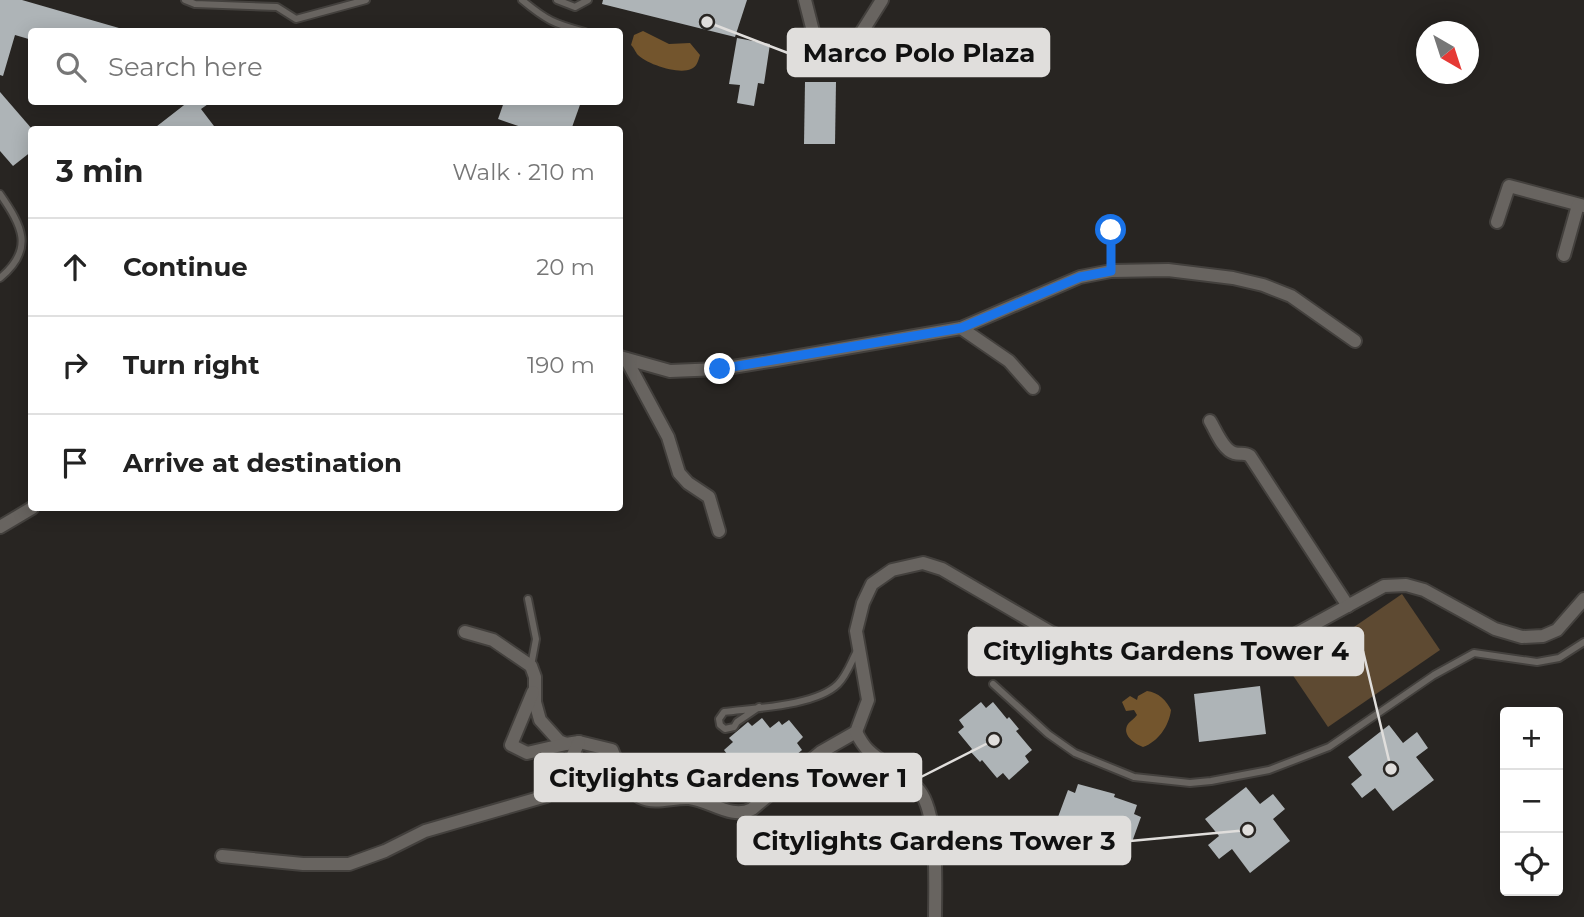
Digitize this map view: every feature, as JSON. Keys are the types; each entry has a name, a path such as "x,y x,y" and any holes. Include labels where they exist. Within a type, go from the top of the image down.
{"street":[{"path":"806,0 805,7 817,47 823,58 839,62 850,51 881,0"},
{"path":"1497,222 1509,186 1581,205 1564,255"},
{"path":"623,358 670,371 720,369 961,328 1080,277 1111,271 1168,270 1233,278 1263,285 1291,296 1355,341"},
{"path":"961,328 1009,361 1034,388"},
{"path":"623,358 668,437 680,472 688,483 709,497 719,531"},
{"path":"1210,421 1227,450 1250,456 1348,606"},
{"path":"0,527 28,510"},
{"path":"466,632 493,640 531,666 540,720 559,741 612,750 637,796 658,802 689,798 738,813 752,809 821,752 856,732 868,700 856,631 863,603 872,584 892,570 923,563 942,569 1050,632 1095,651 1158,661 1247,657 1276,645 1384,586 1406,585 1424,590 1495,629 1522,637 1543,636 1557,630 1584,599"},
{"path":"535,688 511,745 527,753 573,743"},
{"path":"856,732 866,748 901,773 920,791 930,817 935,856 935,917"},
{"path":"222,856 303,864 349,864 385,851 425,831 546,796 557,789 573,743"}],"lane":[{"path":"185,0 195,4 277,7 296,19 366,0"},
{"path":"522,0 545,19 570,28"},
{"path":"556,0 575,6 588,0"},
{"path":"0,194 12,211 22,235 22,253 9,271 0,278"},
{"path":"528,599 536,639 531,666"},
{"path":"993,684 1048,734 1075,752 1134,778 1189,783 1269,770 1329,747 1434,675 1474,653 1537,662 1559,658 1584,642"},
{"path":"759,707 734,727 728,729 720,725 720,716 724,712 759,707 813,700 838,685 860,647"},
{"path":"730,711 736,716 737,722"}],"path":[{"path":"1111,230 1111,271"}],"shaded area":[{"path":"643,31 669,44 690,43 700,55 696,65 686,70 671,70 641,58 631,45 634,35"},
{"path":"1402,594 1440,650 1328,727 1290,671"},
{"path":"1147,691 1162,698 1171,710 1162,733 1143,747 1133,741 1126,732 1128,724 1137,715 1134,710 1126,711 1122,702 1130,696 1137,700 1138,696"}],"building":[{"path":"0,0 22,0 119,28 28,28 28,39 15,35 3,76 0,75"},
{"path":"603,0 747,0 735,37 602,4"},
{"path":"737,38 770,44 764,84 758,83 754,106 737,103 740,85 729,84"},
{"path":"805,82 836,82 835,144 804,144"},
{"path":"0,92 29,126 28,154 13,166 0,151"},
{"path":"184,105 207,105 201,109 214,126 157,126"},
{"path":"503,105 580,105 572,126 518,126 498,119"},
{"path":"1260,686 1266,734 1199,742 1194,694"},
{"path":"981,702 986,708 993,702 1007,719 1009,717 1019,729 1016,731 1032,750 1025,756 1029,762 1009,780 1003,773 997,778 982,760 980,762 958,732 964,727 959,720"},
{"path":"762,718 770,728 779,721 782,725 789,720 803,737 797,743 802,750 741,801 712,767 727,754 724,750 733,742 729,738 748,722 752,726"},
{"path":"1389,725 1403,743 1417,732 1428,748 1416,757 1434,780 1393,811 1375,788 1362,798 1351,784 1362,775 1348,757"},
{"path":"1078,784 1115,794 1114,797 1137,805 1134,814 1141,817 1132,842 1124,840 1121,847 1099,840 1098,842 1064,828 1066,820 1058,817 1068,790 1075,793"},
{"path":"1246,787 1260,804 1273,794 1285,809 1273,819 1290,841 1250,873 1232,849 1219,859 1208,845 1219,836 1205,819"}],"place":[{"name":"Marco Polo Plaza","path":"707,22"},
{"name":"Citylights Gardens Tower 1","path":"994,740"},
{"name":"Citylights Gardens Tower 4","path":"1391,769"},
{"name":"Citylights Gardens Tower 3","path":"1248,830"}],"route":[{"path":"720,369 961,328 1051,288 1080,277 1111,271 1111,230"}]}
